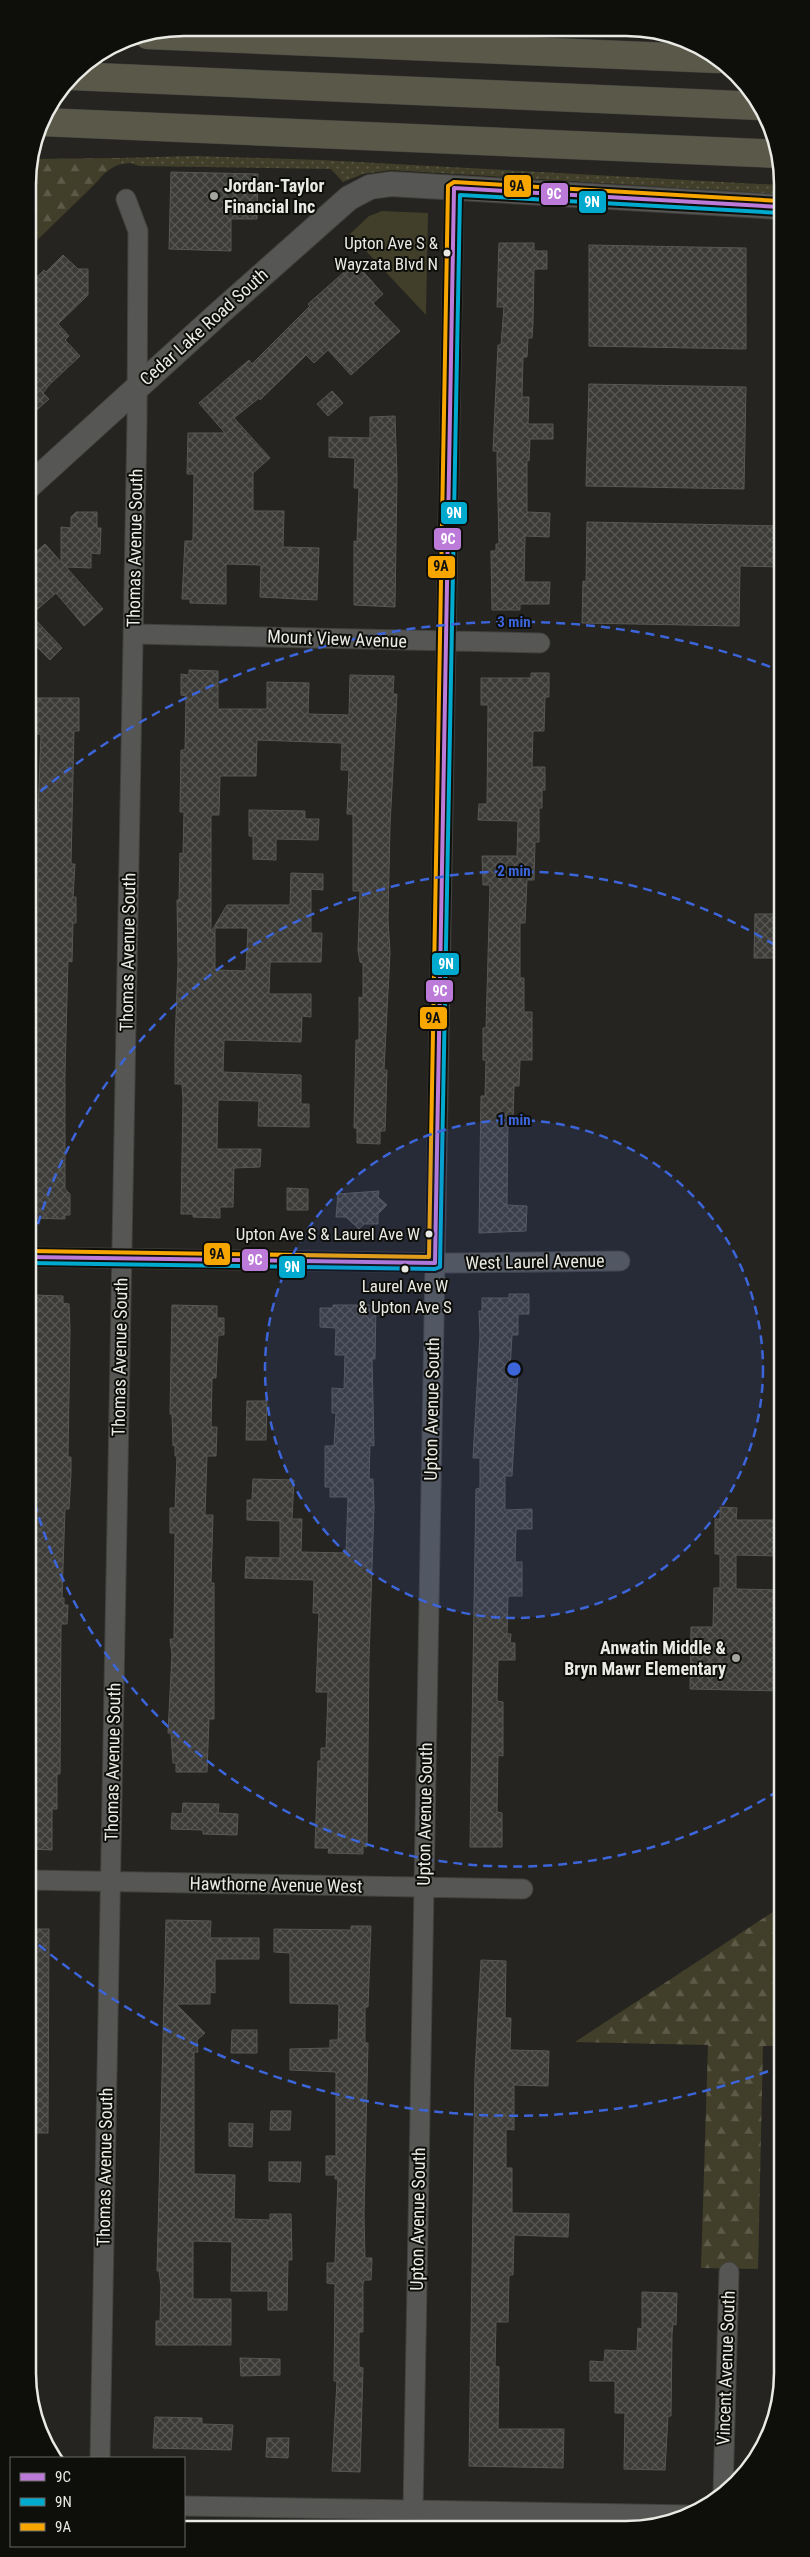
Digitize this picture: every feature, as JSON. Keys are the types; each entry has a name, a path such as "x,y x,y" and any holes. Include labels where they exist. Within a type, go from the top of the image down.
{"highway":[{"path":"194,37 703,58"},
{"path":"82,76 751,106"},
{"path":"50,122 771,154"},
{"path":"47,128 150,127"}],"street":[{"name":"Cedar Lake Road South","path":"37,479 349,198 370,187 390,184 774,206"},
{"name":"Upton Avenue South","path":"413,2510 454,188"},
{"name":"Thomas Avenue South","path":"100,2457 137,388 138,231 126,199"},
{"name":"Mount View Avenue","path":"134,634 540,643"},
{"name":"West Laurel Avenue","path":"37,1257 434,1263 620,1261"},
{"name":"Hawthorne Avenue West","path":"36,1880 522,1889"},
{"name":"Vincent Avenue South","path":"723,2484 729,2272"},
{"path":"185,2506 668,2515"}],"green space":[{"path":"195,156 321,160 774,185 774,194 391,170 363,174 343,182 331,169 139,166 131,163 121,164 120,158"},
{"path":"120,158 121,164 104,174 37,240 39,159"},
{"path":"382,211 428,213 426,315 350,234 369,216"},
{"path":"773,1912 773,2046 763,2046 758,2269 701,2268 708,2045 575,2042"}],"building":[{"name":"Jordan-Taylor Financial Inc","path":"171,172 258,174 257,219 231,219 231,251 169,249"},
{"path":"499,243 534,243 534,251 547,251 547,269 534,269 532,338 528,338 527,357 523,357 522,397 529,397 528,424 553,424 553,439 530,439 529,461 527,460 527,512 550,513 549,537 525,536 524,582 550,582 549,604 520,604 520,610 492,610 491,551 496,551 496,544 499,544 497,451 493,451 498,345 501,345 504,307 497,307"},
{"path":"589,245 746,248 746,349 589,346"},
{"path":"63,255 78,269 88,269 88,295 58,324 69,336 65,340 80,356 49,385 43,393 49,399 37,410 37,277 44,270 46,272"},
{"path":"350,267 354,271 359,267 383,294 373,303 400,331 351,375 328,350 314,363 306,355 260,400 259,398 234,418 270,458 253,473 253,511 284,511 283,547 319,548 317,600 260,597 261,565 226,564 226,604 190,603 190,599 182,599 185,541 192,541 193,539 194,474 187,474 188,433 225,433 199,403 249,360 252,364 310,306 308,304"},
{"path":"589,384 746,387 744,489 586,486"},
{"path":"332,391 343,403 328,416 317,404"},
{"path":"395,416 397,477 395,607 354,605 354,541 357,542 359,488 354,488 355,458 329,457 329,437 370,438 370,417"},
{"path":"76,512 97,512 97,528 101,528 100,554 91,553 91,568 66,567 103,609 84,626 56,593 37,610 37,551 45,544 61,562 61,527 71,528 71,517"},
{"path":"587,522 774,526 774,567 740,566 739,626 582,623 583,581 586,582"},
{"path":"37,621 62,648 50,660 37,647"},
{"path":"189,670 218,671 218,709 267,709 267,682 309,683 308,714 349,715 350,675 394,676 393,694 397,694 390,825 388,920 390,953 384,1070 387,1070 385,1131 380,1131 380,1144 357,1143 357,1128 354,1128 356,1040 359,1040 359,997 363,998 363,963 360,962 358,950 360,891 353,891 353,814 347,814 349,770 341,770 342,743 257,740 256,776 220,776 219,815 211,815 211,932 227,905 290,905 291,873 323,874 323,890 311,889 311,933 322,933 321,962 270,962 269,994 311,994 311,1017 302,1016 301,1042 224,1040 223,1072 301,1075 301,1104 309,1104 309,1127 258,1126 259,1101 218,1100 217,1149 261,1149 260,1167 234,1168 233,1207 220,1207 220,1218 193,1217 193,1214 181,1214 183,1099 182,1084 175,1084 178,964 177,900 179,900 180,853 183,854 184,812 180,812 181,750 185,750 186,696 181,695 181,674 189,675","holes":["215,928 248,928 246,971 215,970"]},
{"path":"531,673 549,673 549,697 545,697 544,731 533,731 532,767 545,767 545,790 542,790 542,808 539,808 539,842 535,842 534,880 527,880 525,923 520,923 520,978 524,978 524,1012 532,1012 532,1060 520,1060 519,1086 514,1086 513,1120 508,1120 507,1205 527,1206 526,1231 479,1233 481,1096 485,1096 486,1060 483,1060 483,1028 486,1028 490,885 483,885 482,856 517,856 518,821 478,820 479,804 487,804 488,705 481,705 481,678 531,678"},
{"path":"37,698 79,698 79,731 74,731 71,864 75,864 73,897 76,897 76,923 73,923 72,962 68,961 65,1073 65,1189 70,1194 70,1215 65,1215 65,1219 37,1218 37,815 41,734 37,734"},
{"path":"249,810 305,811 305,819 319,819 318,840 276,839 276,860 253,859 253,836 249,836"},
{"path":"755,914 774,914 774,958 754,958"},
{"path":"287,1188 308,1189 308,1210 287,1210"},
{"path":"379,1191 378,1197 387,1205 378,1214 378,1224 364,1224 359,1229 346,1217 336,1217 338,1194"},
{"path":"509,1294 529,1294 529,1314 518,1314 518,1335 512,1335 510,1370 518,1371 512,1476 505,1476 505,1510 532,1509 532,1529 516,1529 515,1562 522,1562 522,1596 508,1596 507,1634 511,1634 510,1643 515,1643 515,1660 498,1660 497,1701 503,1702 503,1756 498,1755 497,1812 502,1813 502,1847 470,1847 476,1489 480,1488 480,1458 473,1458 480,1335 479,1311 482,1311 482,1298 509,1298"},
{"path":"36,1295 63,1296 63,1303 69,1304 70,1330 68,1457 71,1457 71,1473 69,1509 65,1509 62,1598 64,1598 64,1605 68,1605 67,1624 61,1624 60,1774 57,1774 57,1809 52,1809 52,1850 36,1849"},
{"path":"172,1305 217,1306 217,1318 224,1318 224,1335 218,1335 216,1378 212,1378 211,1427 217,1427 216,1456 207,1456 205,1515 213,1515 211,1583 214,1583 214,1719 209,1719 207,1772 176,1772 176,1763 173,1763 171,1733 168,1733 172,1654 170,1639 174,1639 175,1533 170,1533 170,1508 175,1508 177,1456 175,1456 175,1445 173,1446 172,1414 170,1414"},
{"path":"333,1305 376,1305 375,1359 372,1359 374,1446 370,1445 369,1479 373,1479 374,1507 369,1658 367,1847 363,1846 363,1854 328,1853 329,1848 315,1848 318,1761 321,1761 321,1748 326,1748 328,1692 316,1692 319,1613 313,1613 314,1580 245,1578 246,1557 280,1558 280,1521 247,1520 247,1500 252,1500 253,1479 294,1480 292,1519 302,1519 301,1552 346,1553 348,1497 330,1497 330,1487 325,1487 325,1446 334,1446 336,1413 332,1413 332,1388 344,1389 345,1355 335,1355 336,1328 320,1327 320,1308 333,1308"},
{"path":"247,1401 267,1401 266,1440 246,1440"},
{"name":"Anwatin Middle & Bryn Mawr Elementary","path":"720,1507 737,1508 736,1520 773,1520 773,1556 736,1555 736,1589 773,1590 773,1691 690,1689 691,1627 713,1627 714,1588 720,1588 720,1554 715,1554 715,1519 720,1519"},
{"path":"183,1803 219,1804 218,1813 238,1814 237,1835 203,1834 203,1830 171,1829 172,1813 182,1814"},
{"path":"166,1920 211,1921 210,1938 259,1938 259,1959 215,1959 215,1993 210,1992 210,2004 176,2004 205,2033 197,2040 198,2052 194,2052 194,2174 235,2175 234,2219 270,2220 270,2214 291,2214 292,2260 288,2260 287,2310 268,2310 268,2291 231,2291 232,2242 193,2241 193,2299 231,2299 231,2345 156,2345 156,2321 160,2321 161,2286 159,2271 157,2271"},
{"path":"351,1926 371,1926 368,2007 365,2007 365,2043 368,2043 364,2214 365,2258 372,2258 371,2280 364,2280 363,2284 363,2332 359,2332 359,2367 363,2368 360,2472 332,2471 337,2381 334,2381 335,2284 327,2283 327,2263 335,2263 338,2179 335,2179 335,2175 326,2175 326,2156 336,2156 336,2072 290,2070 290,2049 330,2048 330,2040 338,2040 339,2006 338,2004 290,2003 290,1953 274,1952 274,1929 351,1930"},
{"path":"36,1929 49,1929 48,2133 36,2133"},
{"path":"481,1960 506,1961 505,2018 511,2018 510,2050 549,2051 548,2086 514,2085 514,2130 506,2129 506,2168 512,2168 512,2213 569,2214 568,2237 514,2235 513,2275 509,2275 508,2322 496,2322 495,2366 499,2367 498,2429 564,2429 563,2468 469,2466 475,2073"},
{"path":"232,2030 257,2030 257,2053 231,2053"},
{"path":"271,2111 291,2111 290,2130 270,2130"},
{"path":"229,2123 253,2124 252,2147 229,2146"},
{"path":"269,2162 301,2162 300,2182 269,2181"},
{"path":"642,2292 677,2293 676,2325 673,2324 672,2334 671,2416 668,2416 665,2470 624,2469 625,2413 615,2413 615,2381 590,2381 590,2361 604,2362 605,2350 637,2351 638,2328 642,2329"},
{"path":"240,2358 280,2359 280,2375 241,2376"},
{"path":"155,2417 202,2418 202,2424 233,2425 231,2450 153,2448"},
{"path":"267,2438 289,2438 288,2458 266,2457"}],"transit line":[{"name":"9A","path":"37,1251 429,1257 448,186 454,182 774,201"},
{"name":"9C","path":"37,1257 435,1263 454,188 774,207"},
{"name":"9N","path":"37,1263 435,1269 440,1267 460,195 774,213"}],"place":[{"name":"Jordan-Taylor Financial Inc","path":"214,196"},
{"name":"Upton Ave S & Wayzata Blvd N","path":"447,253"},
{"name":"Upton Ave S & Laurel Ave W","path":"429,1234"},
{"name":"Laurel Ave W & Upton Ave S","path":"405,1269"},
{"name":"Anwatin Middle & Bryn Mawr Elementary","path":"736,1658"}]}
